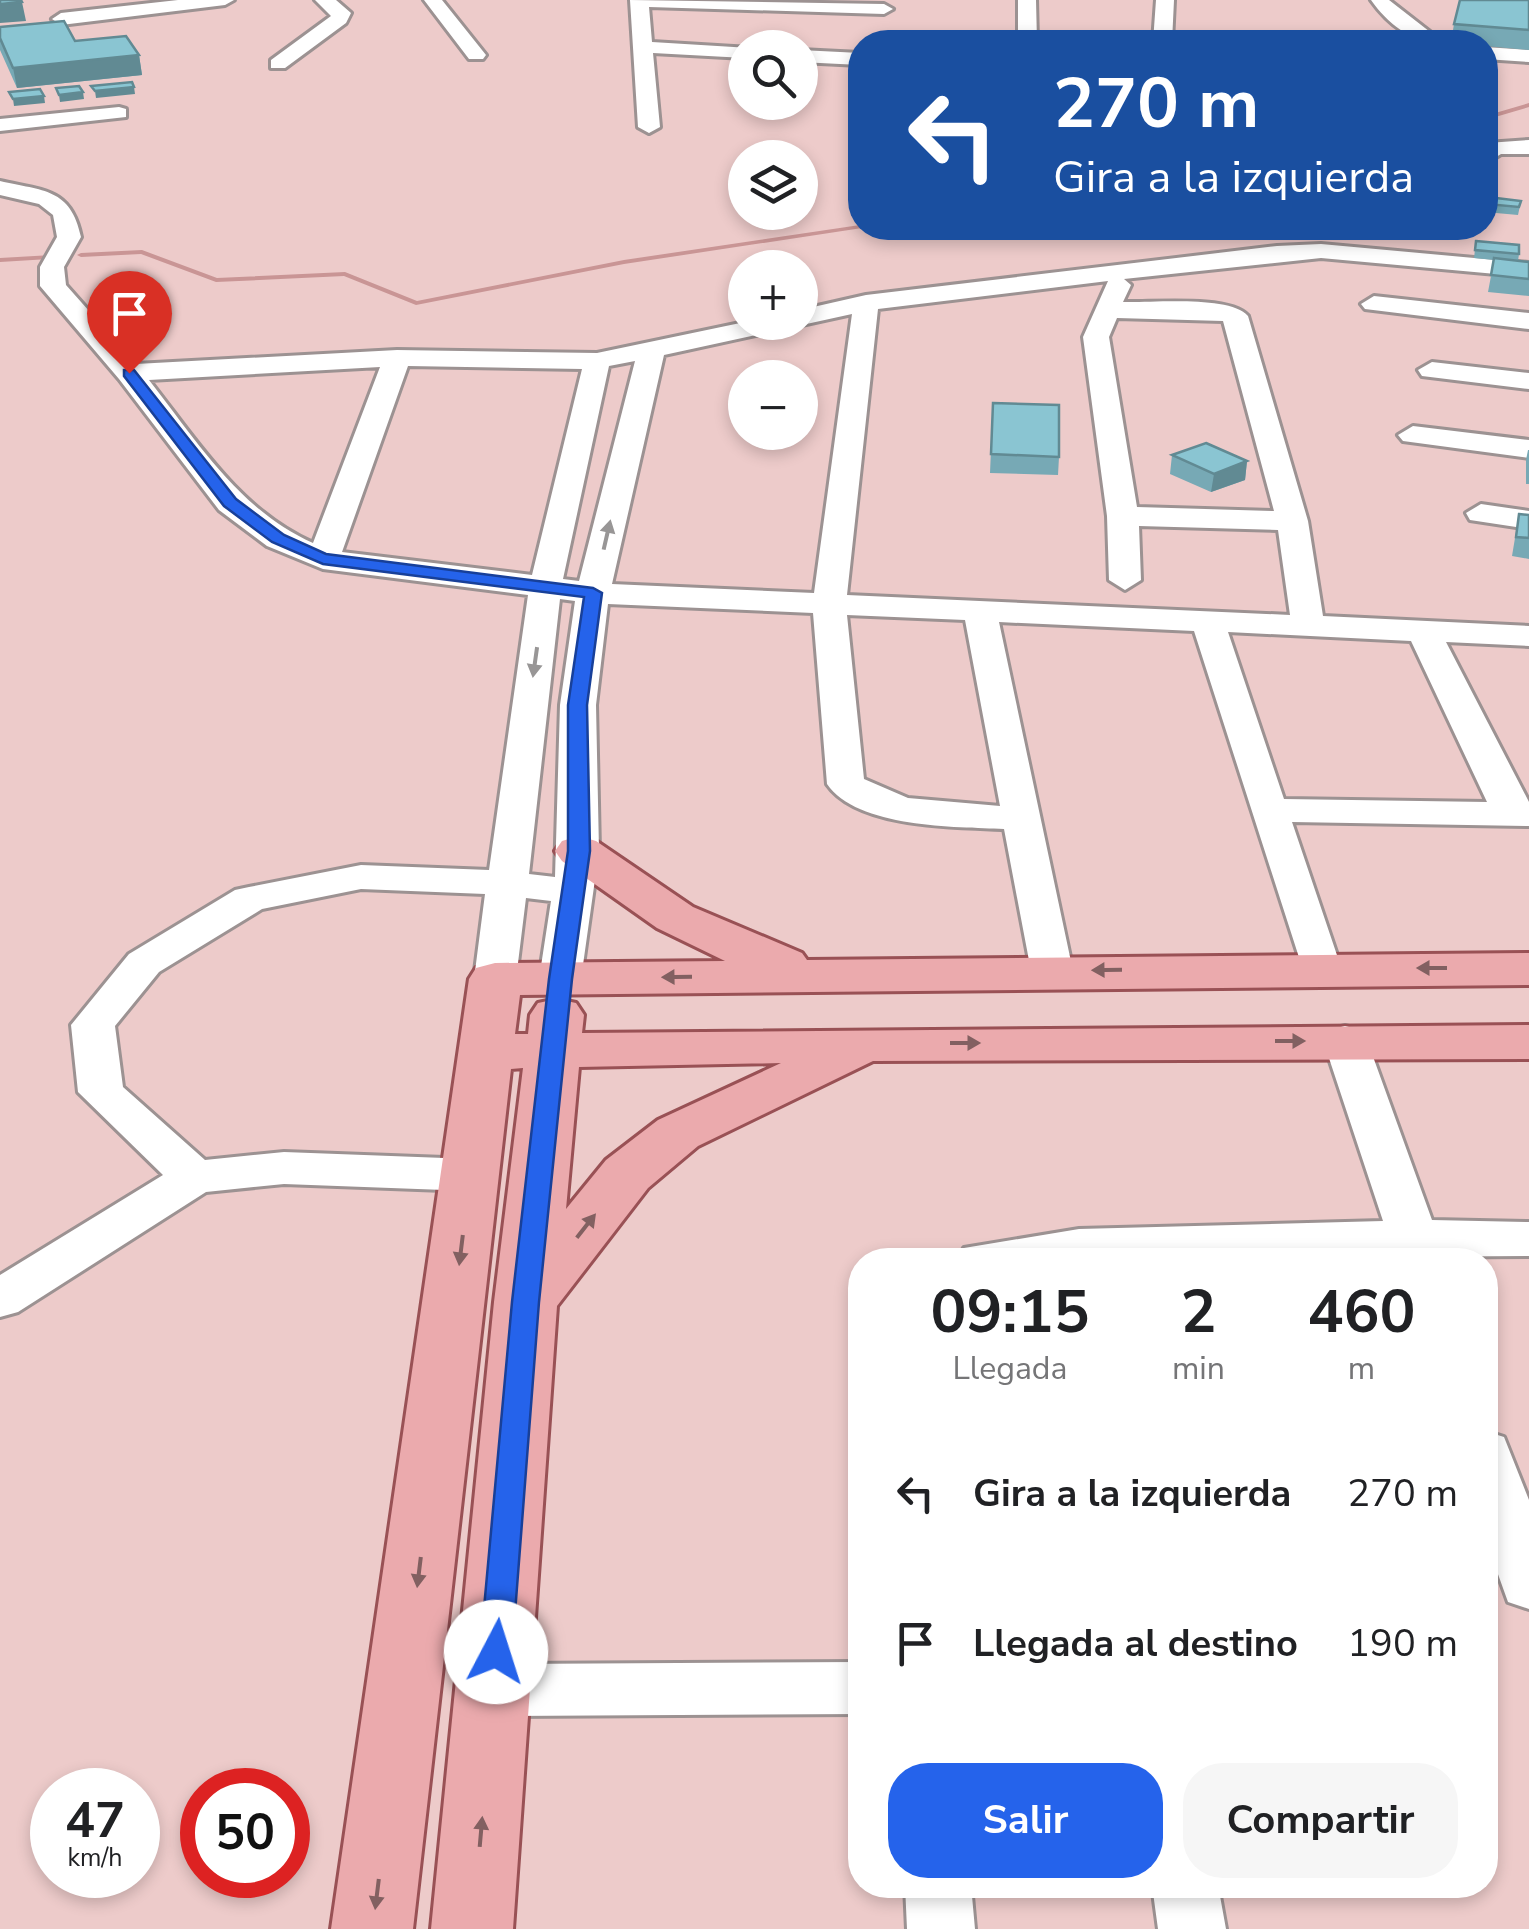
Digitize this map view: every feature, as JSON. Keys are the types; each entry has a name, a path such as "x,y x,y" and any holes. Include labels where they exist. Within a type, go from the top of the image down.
{"main road":[{"path":"576,871 738,950 814,974"},
{"path":"372,1929 495,979 1320,968 1529,969"},
{"path":"472,1929 526,1302 560,979"},
{"path":"485,1052 867,1044 1529,1042"},
{"path":"526,1302 627,1174 678,1133 867,1044"}],"street":[{"path":"61,18 225,0"},
{"path":"278,64 342,13 324,0"},
{"path":"433,0 476,55"},
{"path":"1027,0 1028,30"},
{"path":"1163,30 1165,0"},
{"path":"1380,0 1390,13 1415,30"},
{"path":"649,127 640,1 884,9"},
{"path":"643,47 728,51"},
{"path":"1498,53 1529,56"},
{"path":"818,57 848,58"},
{"path":"0,125 119,113"},
{"path":"1498,148 1529,147"},
{"path":"0,188 47,199 64,212 69,237 52,267 53,286 129,373 230,503 278,539 323,559 593,593 830,607 1529,636"},
{"path":"1315,240 1321,251"},
{"path":"818,314 866,303 1321,251 1453,253 1529,270"},
{"path":"1125,580 1122,516 1096,338 1105,310 1126,271"},
{"path":"866,303 830,607 846,784 866,800 908,810 1022,819"},
{"path":"1374,304 1529,321"},
{"path":"1105,310 1220,311 1235,316 1292,521 1308,626"},
{"path":"129,373 397,358 597,361 728,334"},
{"path":"560,979 576,871 578,705 593,593 651,352"},
{"path":"323,559 397,358"},
{"path":"495,979 504,883 546,588 597,361"},
{"path":"1432,370 1529,381"},
{"path":"1413,435 1529,448"},
{"path":"1482,513 1529,520"},
{"path":"1122,516 1292,521"},
{"path":"980,612 1052,971"},
{"path":"1208,623 1320,968"},
{"path":"1269,810 1521,814 1424,632"},
{"path":"194,1177 100,1092 93,1024 144,963 249,899 360,877 504,883 576,871"},
{"path":"1344,1040 1417,1248 1529,1240"},
{"path":"0,1300 194,1177 284,1168 471,1175"},
{"path":"1498,1491 1529,1585"},
{"path":"493,1690 848,1688"},
{"path":"939,1898 942,1929"},
{"path":"1187,1898 1192,1929"}],"shaded area":[{"path":"0,0 1529,0 1529,1929 0,1929"}],"building":[{"path":"0,0 21,0 22,2 0,4"},
{"path":"1460,0 1529,0 1529,30 1454,24"},
{"path":"64,21 75,41 126,36 139,55 13,68 0,38 0,27"},
{"path":"132,82 134,87 95,91 91,86"},
{"path":"79,86 83,92 59,95 56,88"},
{"path":"40,89 44,96 13,99 9,92"},
{"path":"1498,198 1521,201 1519,207 1498,205"},
{"path":"1476,241 1519,245 1519,254 1475,250"},
{"path":"1494,258 1529,262 1529,279 1491,275"},
{"path":"993,403 1059,405 1059,457 991,454"},
{"path":"1206,443 1247,461 1214,474 1172,455"},
{"path":"1519,514 1529,515 1529,538 1516,537"}],"waterway":[{"path":"1498,114 1529,105"},
{"path":"81,255 142,252 216,280 345,274 416,303 624,262 848,229"},
{"path":"0,260 49,257"}],"route":[{"path":"129,373 230,503 278,539 323,559 593,593 578,705 579,851 560,979 526,1302 496,1652"}]}
